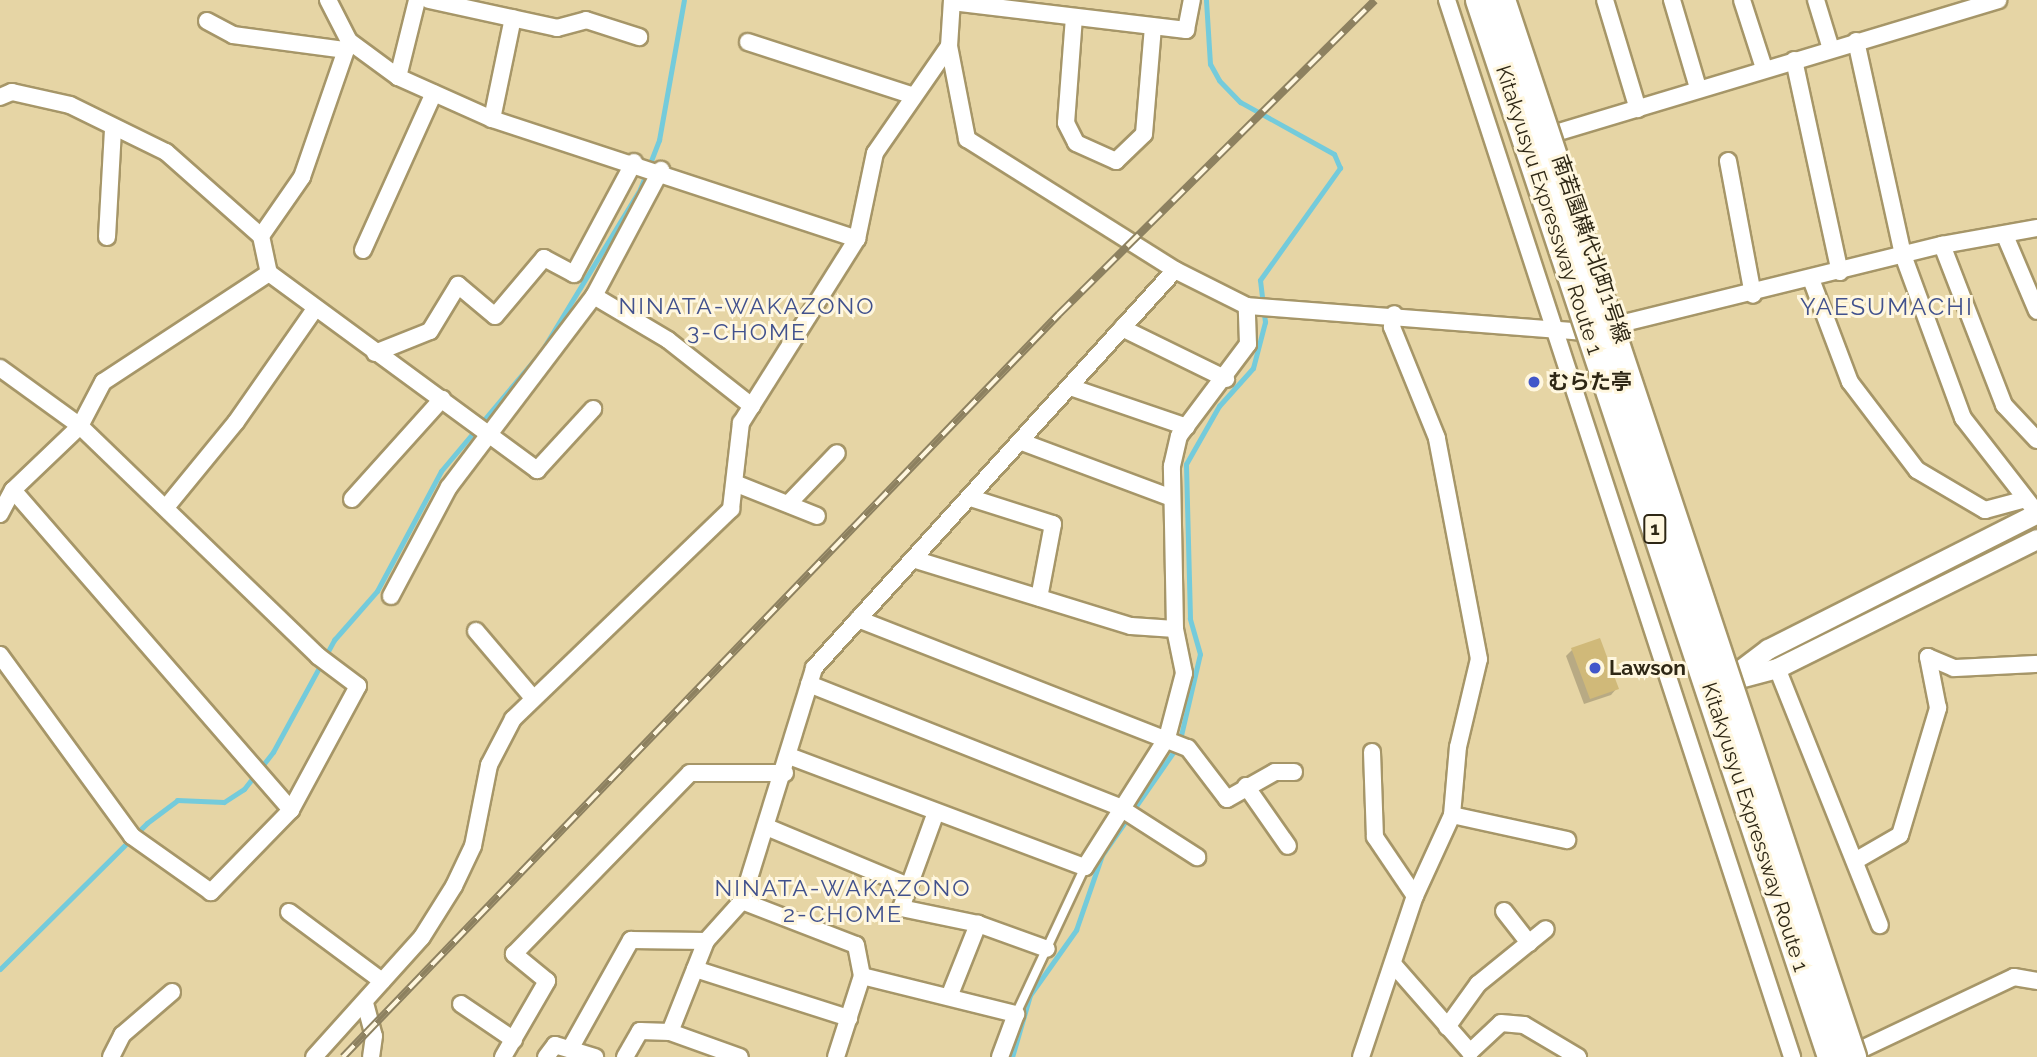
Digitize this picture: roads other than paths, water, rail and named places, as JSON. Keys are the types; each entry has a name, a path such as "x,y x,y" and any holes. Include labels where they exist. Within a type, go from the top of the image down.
{"highway":[{"name":"Kitakyusyu Expressway Route 1","path":"1501,0 1845,1056"},
{"name":"Kitakyusyu Expressway Route 1","path":"1478,10 1845,1056"}],"street":[{"path":"261,236 302,177 348,45 328,0"},
{"path":"398,77 416,0"},
{"path":"429,0 558,28 586,20 639,37"},
{"path":"1192,0 1186,30 952,1 949,46 967,139 1175,270 1247,306 1394,314 1587,332 1753,295 1942,245 2006,238 2037,228"},
{"path":"1447,0 1792,1057"},
{"name":"南若園横代北町1号線","path":"1470,0 1478,10 1705,690 1845,1056"},
{"name":"南若園横代北町1号線","path":"1508,0 1733,676 1845,1056"},
{"path":"1605,0 1638,109"},
{"path":"1672,0 1698,88"},
{"path":"1742,0 1764,68"},
{"path":"1816,0 1831,49"},
{"path":"1552,134 1764,68 1998,0"},
{"path":"1074,17 1066,122 1076,143 1115,161 1144,134 1153,26"},
{"path":"492,118 513,18"},
{"path":"207,21 233,35 348,45 398,77 492,118 661,170 858,239"},
{"path":"1856,41 1903,255 1963,418 2033,508"},
{"path":"748,42 911,95"},
{"path":"314,1057 365,1003 454,886 473,846 489,765 533,698 694,550 731,509 737,484 741,423 858,239 875,153 911,95 949,46"},
{"path":"1794,60 1840,272"},
{"path":"0,97 12,92 69,106 113,131 166,152 261,236 269,273 314,310 491,432 537,470 593,409"},
{"path":"363,250 434,93"},
{"path":"107,237 113,131"},
{"path":"1728,161 1753,295"},
{"path":"376,353 430,331 458,285 495,316 544,258 574,274 634,162"},
{"path":"391,596 449,487 594,296 661,170"},
{"path":"2006,238 2037,311"},
{"path":"1942,245 2004,405 2037,440"},
{"path":"670,1031 706,941 742,901 769,828 814,668 1073,388 1122,328 1175,270"},
{"path":"1,508 13,490 80,426 103,382 269,273"},
{"path":"1811,279 1850,382 1917,470 1985,510 2033,508"},
{"path":"594,296 668,340 752,406"},
{"path":"503,1057 547,981 514,954 690,773 787,765 936,812 1085,867 1177,742 1184,673 1175,629 1172,466 1187,427 1226,379 1248,344 1247,306"},
{"path":"168,506 236,422 314,310"},
{"path":"1362,1057 1415,895 1452,815 1458,747 1479,659 1437,438 1392,327 1394,314"},
{"path":"1122,328 1226,379"},
{"path":"0,368 80,426 168,506 318,656 358,686 290,810 211,892 132,836 0,655"},
{"path":"1073,388 1187,427"},
{"path":"352,499 442,399"},
{"path":"1022,442 1172,498"},
{"path":"789,503 837,453"},
{"path":"737,484 817,516"},
{"path":"13,490 290,810"},
{"path":"971,498 1053,524 1039,598"},
{"path":"1705,690 1733,676 1768,649 2033,508"},
{"path":"1733,676 1777,668 2037,539"},
{"path":"913,559 1131,626 1175,629"},
{"path":"858,619 1177,742 1227,799 1275,772 1294,772"},
{"path":"476,631 533,698"},
{"path":"1855,861 1900,835 1938,708 1928,657 1954,668 2037,664"},
{"path":"1777,668 1880,925"},
{"path":"809,684 1127,813 1197,857"},
{"path":"1372,752 1375,837 1415,895"},
{"path":"1246,786 1288,846"},
{"path":"936,812 906,885 901,908 978,924 1047,949"},
{"path":"1452,815 1567,840"},
{"path":"769,828 906,885"},
{"path":"742,901 856,945 862,976 836,1057"},
{"path":"1504,911 1529,943"},
{"path":"289,912 382,981"},
{"path":"949,998 978,924"},
{"path":"1447,1027 1478,984 1546,929"},
{"path":"570,1049 631,940 706,941"},
{"path":"1393,964 1468,1055 1501,1023 1524,1025 1578,1057"},
{"path":"695,969 849,1018"},
{"path":"862,976 1016,1014 1000,1057"},
{"path":"1845,1056 2014,977 2037,981"},
{"path":"111,1057 122,1035 172,992"},
{"path":"365,1003 371,1057"},
{"path":"461,1004 514,1040"},
{"path":"625,1057 640,1031 670,1031 740,1057"},
{"path":"546,1057 555,1045 595,1057"}],"lane":[{"path":"1016,1014 1085,867"}],"waterway":[{"path":"0,969 147,823 177,800 224,802 244,789 273,752 334,640 377,591 441,471 541,352 640,189 659,140 684,0"},
{"path":"1012,1057 1030,995 1076,930 1102,855 1179,744 1200,654 1190,618 1186,464 1219,406 1253,368 1265,322 1260,280 1340,168 1334,154 1240,102 1219,80 1210,64 1206,0"}],"railway":[{"path":"343,1057 1059,314 1375,0"}],"place":[{"name":"むらた亭","path":"1534,382"},
{"name":"Lawson","path":"1595,668"}],"district":[{"name":"YAESUMACHI","path":"1887,307"},
{"name":"NINATA-WAKAZONO 3-CHOME","path":"747,319"},
{"name":"NINATA-WAKAZONO 2-CHOME","path":"843,901"}]}
